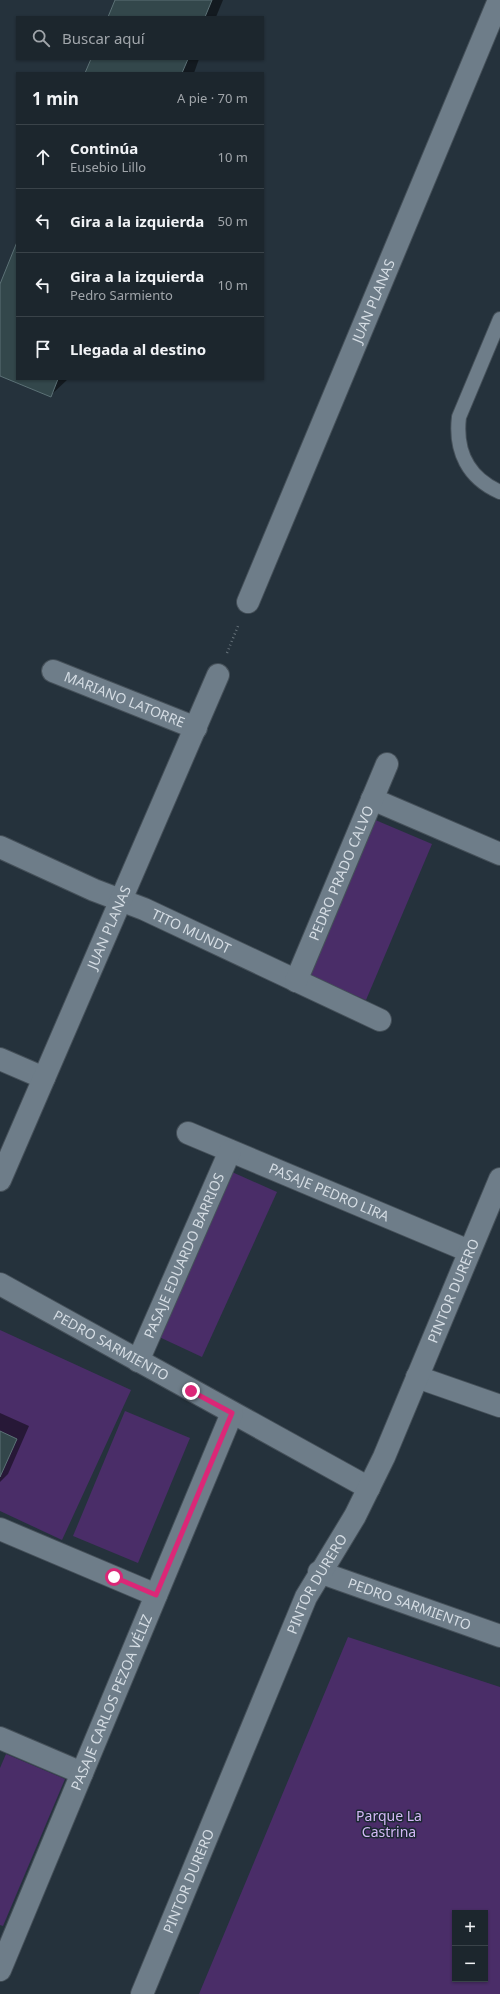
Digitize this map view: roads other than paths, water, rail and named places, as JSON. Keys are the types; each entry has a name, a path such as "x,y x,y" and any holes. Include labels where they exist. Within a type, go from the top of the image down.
{"street":[{"name":"JUAN PLANAS","path":"248,602 499,0"},
{"name":"MARIANO LATORRE","path":"54,671 196,728"},
{"name":"JUAN PLANAS","path":"0,1180 218,675"},
{"name":"PEDRO PRADO CALVO","path":"296,982 387,764"},
{"path":"372,799 500,854"},
{"name":"TITO MUNDT","path":"0,847 94,890 144,908 296,982 380,1020"},
{"path":"0,1059 44,1078"},
{"name":"PASAJE PEDRO LIRA","path":"188,1133 470,1251"},
{"name":"PASAJE EDUARDO BARRIOS","path":"138,1361 230,1150"},
{"name":"PINTOR DURERO","path":"142,1994 295,1622 319,1572 355,1516 384,1457 470,1251 495,1204 500,1179"},
{"name":"PEDRO SARMIENTO","path":"0,1284 369,1488"},
{"path":"417,1377 500,1406"},
{"name":"PASAJE CARLOS PEZOA VÉLIZ","path":"0,1970 5,1945 82,1773 232,1413"},
{"path":"0,1529 156,1595"},
{"name":"PEDRO SARMIENTO","path":"319,1572 500,1636"},
{"path":"0,1738 82,1773"}],"lane":[{"path":"500,319 459,417 458,429 461,453 468,467 478,479 500,492"}],"park label":[{"name":"Parque La Castrina","path":"389,1824"}]}
